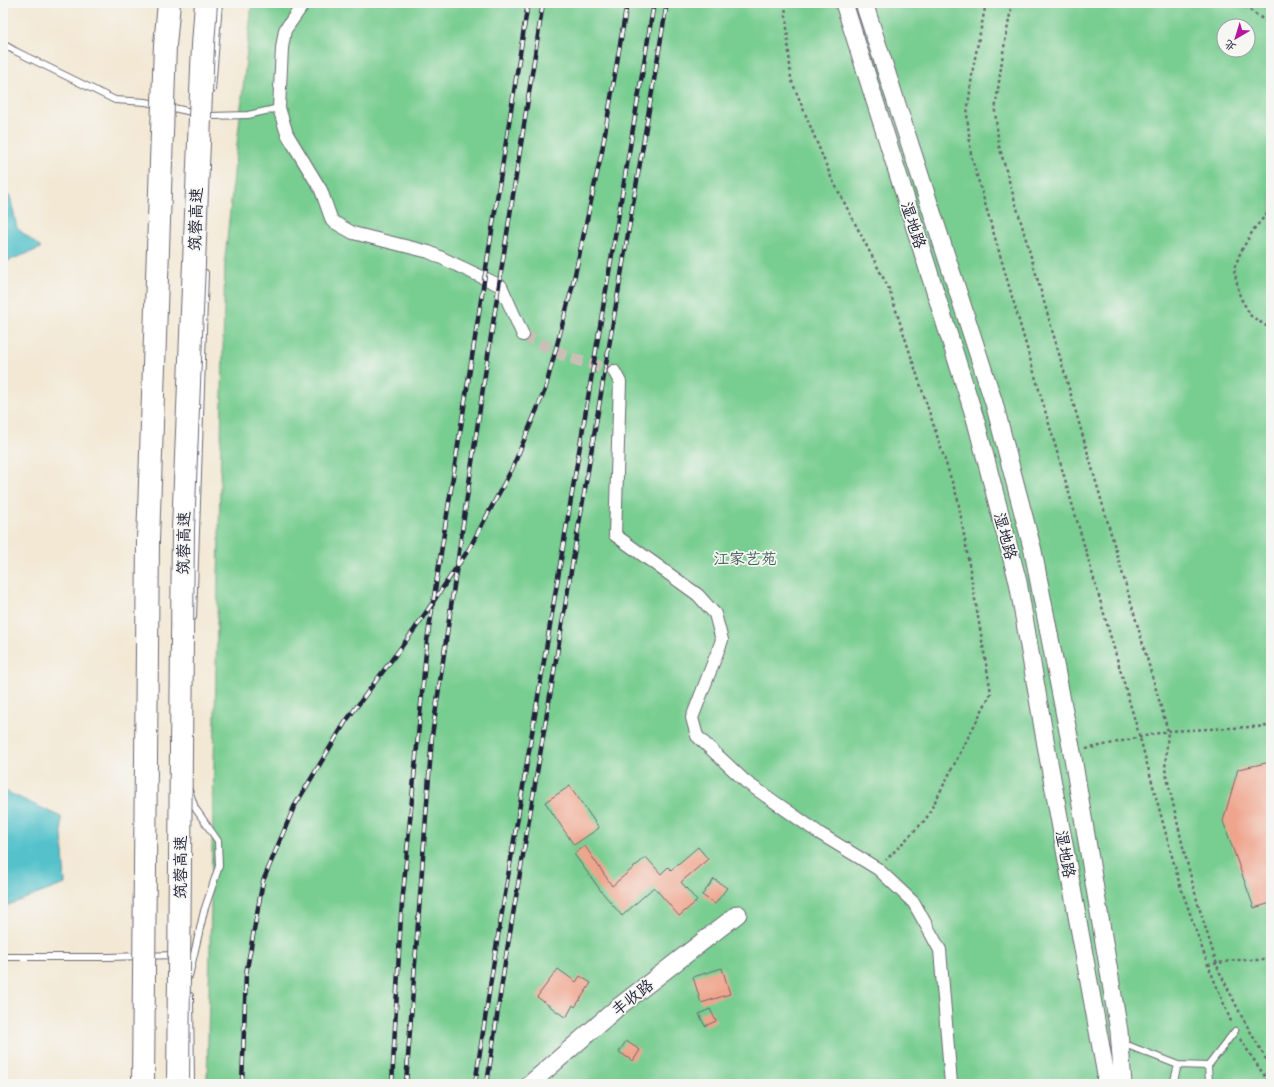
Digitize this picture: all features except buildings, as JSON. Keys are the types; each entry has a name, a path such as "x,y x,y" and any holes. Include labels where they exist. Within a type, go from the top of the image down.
{"highway":[{"path":"142,1084 148,541 165,45 169,3"},
{"name":"筑蓉高速","path":"178,1084 182,529 202,53 206,3"}],"street":[{"path":"304,3 285,30 282,48 279,108 287,134 321,190 332,221 353,233 429,252 502,286 522,335"},
{"name":"湿地路","path":"844,3 975,418 1018,582 1048,759 1106,1075 1105,1084"},
{"name":"湿地路","path":"864,3 994,403 1033,550 1072,752 1120,1042 1124,1084"},
{"path":"614,371 620,382 615,535 698,595 714,614 722,640 692,718 697,736 746,782 819,833 878,869 914,903 940,950 951,1084"},
{"name":"丰收路","path":"530,1084 617,1008 738,914"}],"lane":[{"path":"212,94 219,3"},
{"path":"3,44 115,100 146,102 210,116 248,115 279,108"},
{"path":"210,108 210,124"},
{"path":"193,620 205,266"},
{"path":"188,785 196,808 218,841 219,866 204,911 189,973 189,981"},
{"path":"3,956 109,957 193,955"},
{"path":"190,989 191,1084"},
{"path":"1209,1083 1208,1066 1235,1031"},
{"path":"1120,1042 1178,1065 1208,1066"},
{"path":"1173,1084 1178,1065"}],"path":[{"path":"785,3 791,79 831,177 889,289 958,500 991,693 926,819 878,869"},
{"path":"986,3 973,68 967,114 970,155 1140,738 1179,882 1208,965 1235,1031 1266,1078 1267,1084"},
{"path":"1012,3 995,111 999,146 1168,731 1165,769 1198,904 1219,971 1242,1017 1271,1068"},
{"path":"1240,3 1271,25"},
{"path":"1271,209 1254,229 1241,251 1234,269 1240,297 1251,316 1271,329"},
{"path":"1072,752 1168,731 1271,726"},
{"path":"1208,965 1235,960 1271,960"}],"green space":[{"name":"江家艺苑","path":"252,3 1271,3 1271,1084 207,1084 225,258"}],"water":[{"path":"3,195 10,196 17,228 41,248 5,262 3,261"},
{"path":"3,790 61,817 65,884 3,907"}],"tunnel":[{"path":"523,335 568,357 614,371"}],"railway":[{"path":"392,1084 401,915 427,641 528,3"},
{"path":"406,1084 432,736 484,381 543,3"},
{"path":"242,1084 246,974 263,881 294,807 346,721 414,630 469,549 512,469 545,390 572,288 602,151 627,3"},
{"path":"475,1084 495,954 654,3"},
{"path":"487,1084 506,956 667,3"}]}
